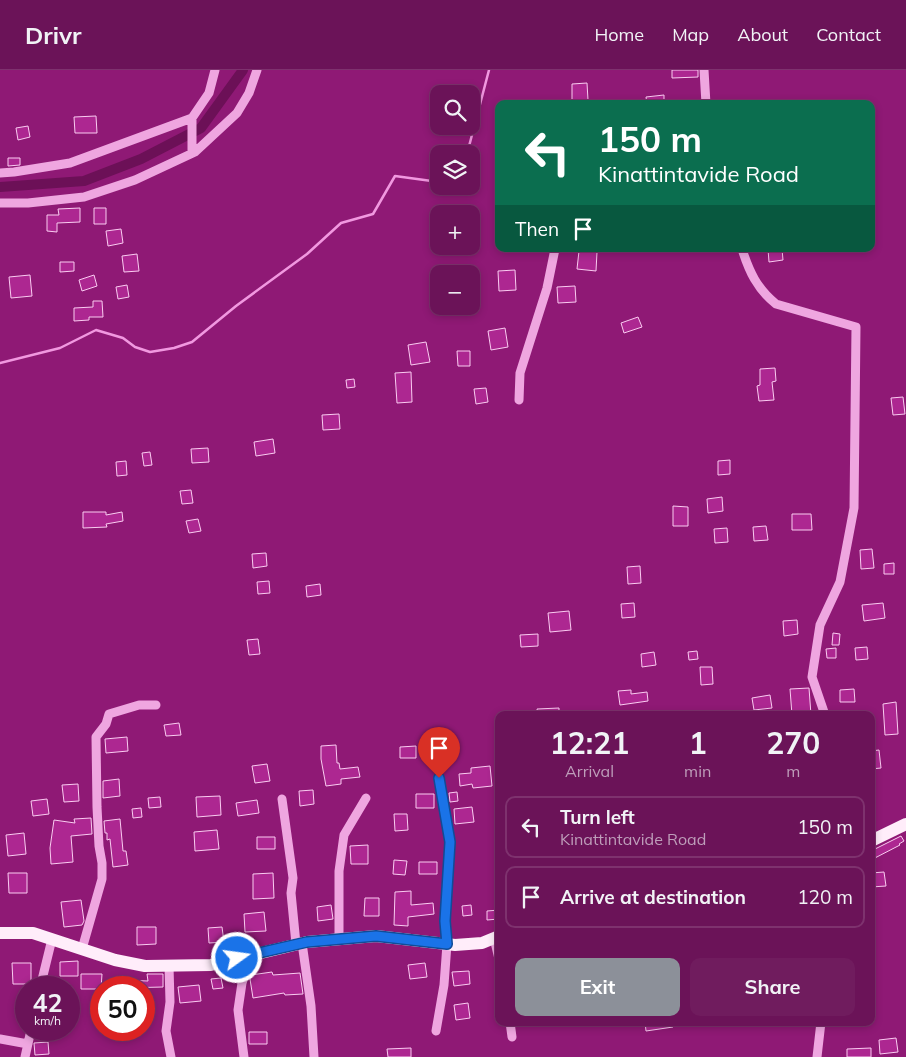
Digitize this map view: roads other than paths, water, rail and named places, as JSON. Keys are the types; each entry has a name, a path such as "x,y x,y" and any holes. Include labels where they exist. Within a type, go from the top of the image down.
{"main road":[{"path":"875,839 906,824"},
{"path":"0,933 33,933 115,960 138,965 169,966 211,965 299,944 339,939 376,936 447,944 482,943 495,937"}],"street":[{"path":"192,153 192,118 209,92 216,70"},
{"path":"0,203 84,197 135,180 192,153 237,113 249,93 257,70"},
{"path":"704,70 706,100"},
{"path":"0,172 14,172 70,163 192,118"},
{"path":"519,400 520,373 548,288 554,252"},
{"path":"743,252 748,270 755,282 765,295 776,304 856,327 854,508 840,582 820,625 812,676 824,711"},
{"path":"82,949 102,879 97,807 96,737 106,724 109,714 139,705 156,705"},
{"path":"436,1031 444,985 447,944 445,921 450,842 439,778"},
{"path":"339,939 338,871 344,835 366,798"},
{"path":"282,799 293,878 291,893 311,1006 314,1057"},
{"path":"43,976 52,939"},
{"path":"244,1057 238,1010 242,983 251,955"},
{"path":"169,966 170,1002 166,1031 171,1057"},
{"path":"511,1026 512,1037"},
{"path":"817,1057 821,1026"},
{"path":"0,1038 28,1044"},
{"path":"25,1057 29,1041"}],"waterway":[{"path":"0,187 84,181 141,159 201,128 243,70"},
{"path":"469,145 489,70"},
{"path":"0,363 60,348 96,330 123,338 135,347 150,352 174,348 192,342 236,306 307,254 341,223 373,214 395,176 430,181"}]}
